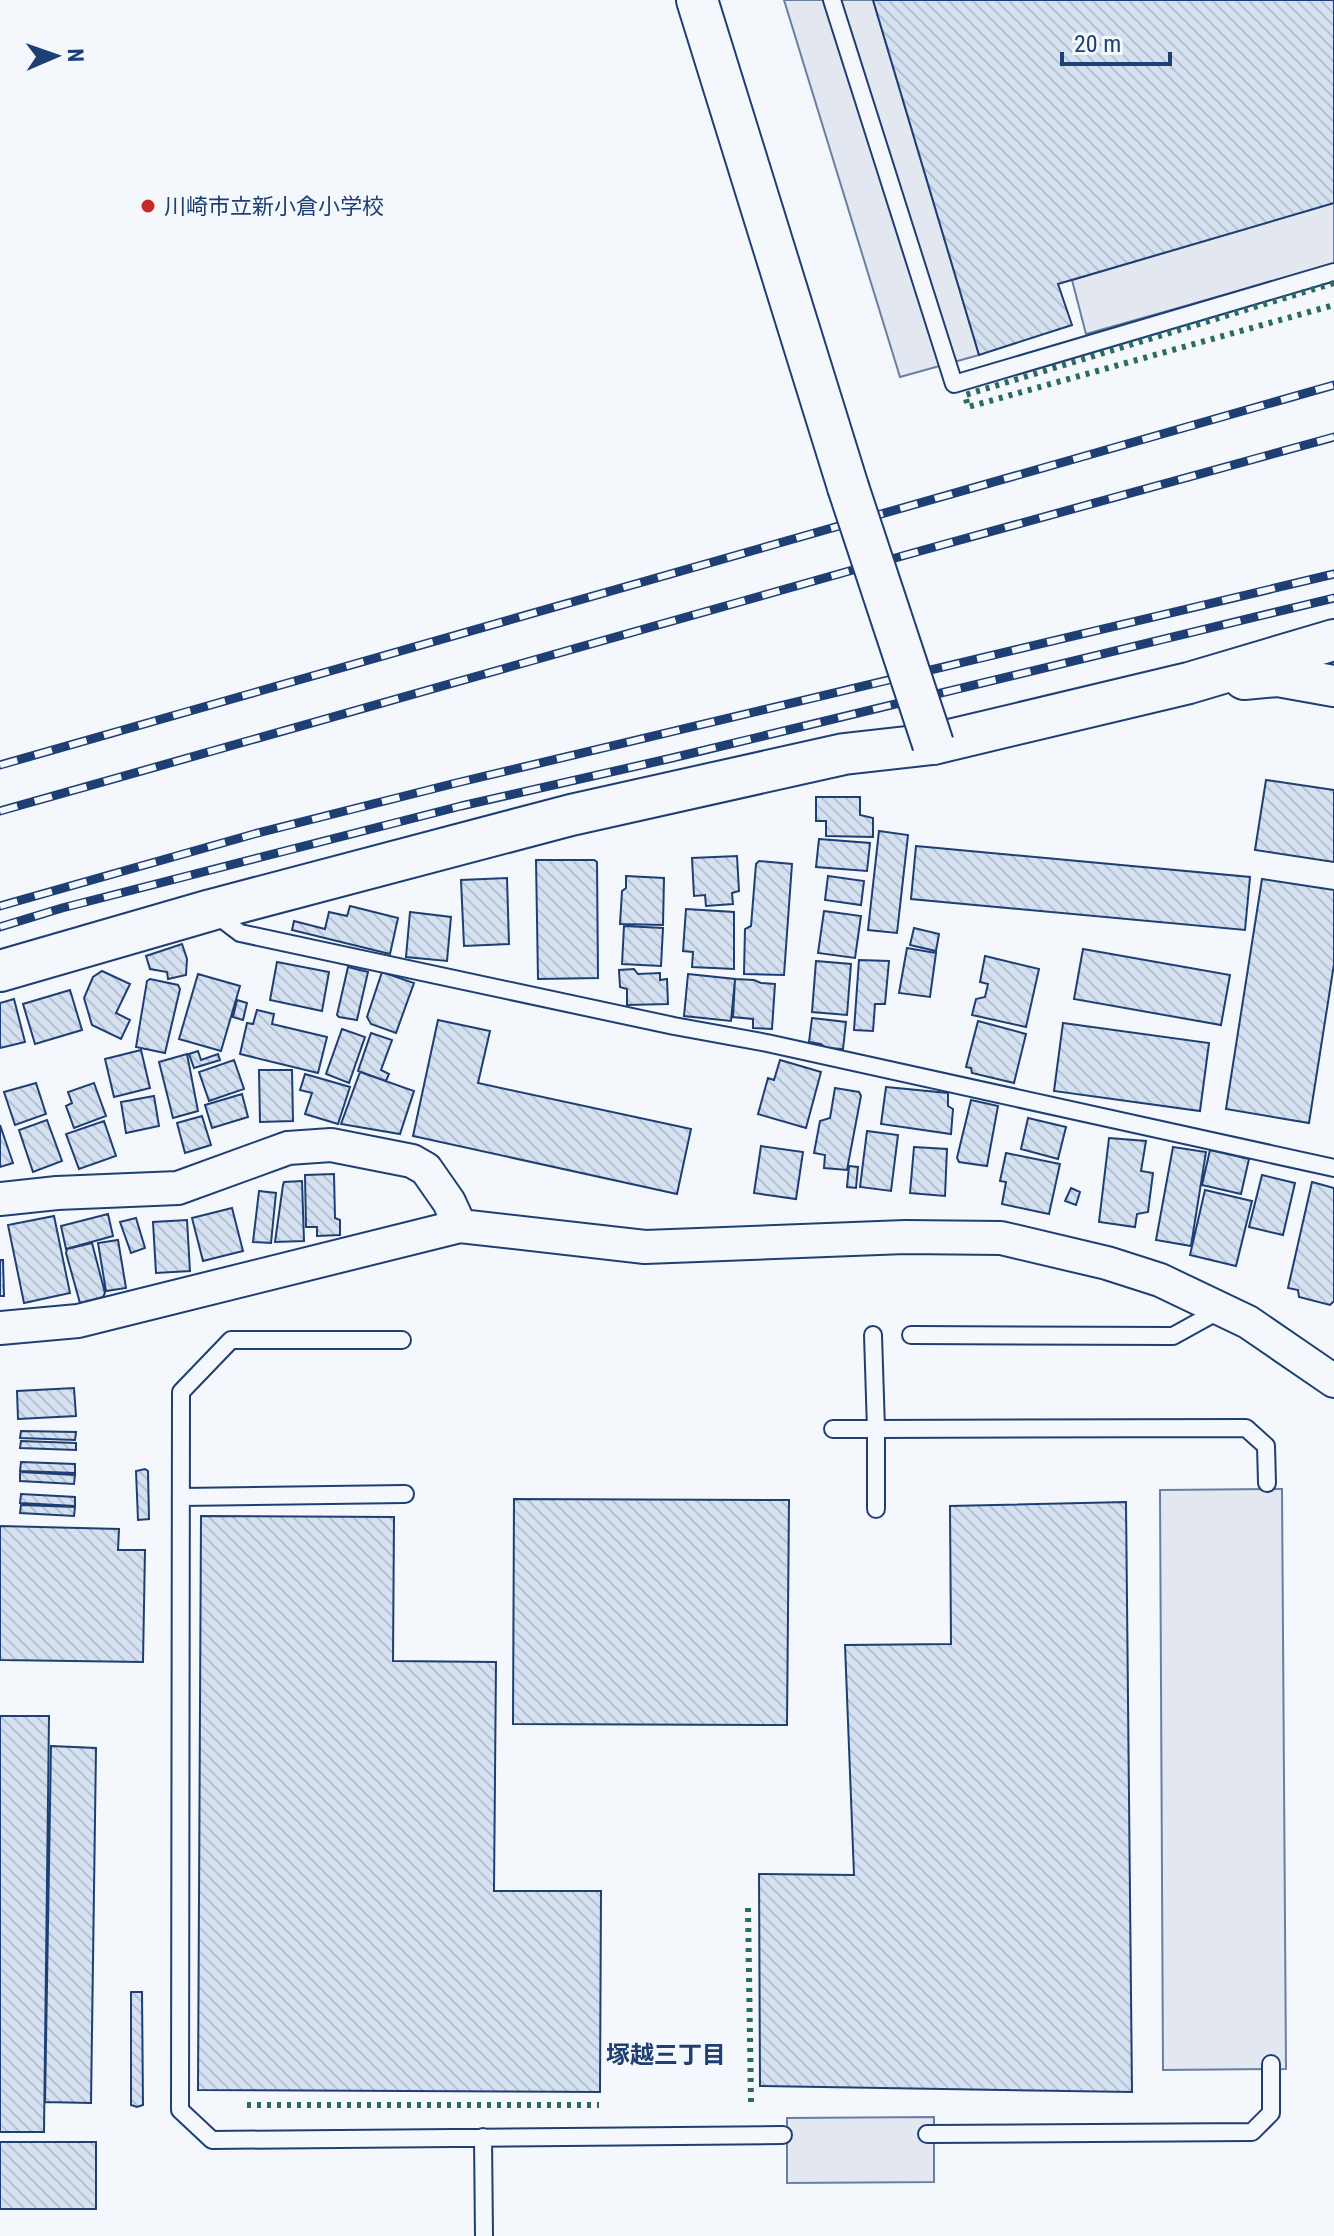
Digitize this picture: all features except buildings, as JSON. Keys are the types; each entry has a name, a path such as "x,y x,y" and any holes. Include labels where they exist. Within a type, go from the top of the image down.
{"street":[{"path":"697,0 841,463 933,744"},
{"path":"0,971 211,910 571,815 844,754 933,744 1189,683 1334,640"},
{"path":"1189,683 1278,676 1334,686"},
{"path":"0,1199 57,1193 178,1188 288,1148 331,1145 412,1161 426,1169 449,1202 460,1226"},
{"path":"0,1328 78,1321 460,1226 645,1247 905,1237 1001,1238 1107,1263 1160,1280 1248,1322 1334,1381"}],"lane":[{"path":"832,0 954,384 1334,272"},
{"path":"211,910 240,933 767,1043 1334,1168"},
{"path":"911,1335 1173,1336 1222,1309"},
{"path":"873,1335 876,1509"},
{"path":"402,1340 231,1340 181,1392 180,2110 212,2140 783,2135"},
{"path":"833,1429 1246,1428 1266,1446 1267,1483"},
{"path":"181,1497 405,1494"},
{"path":"927,2134 1252,2132 1271,2113 1271,2064"},
{"path":"483,2137 484,2236"}],"shaded area":[{"path":"784,0 873,0 979,355 900,377"},
{"path":"1334,203 1334,264 1086,334 1072,280"},
{"path":"1282,1489 1286,2069 1163,2070 1160,1490"},
{"path":"934,2117 934,2182 787,2183 787,2118"}],"railway":[{"path":"0,765 1334,385"},
{"path":"0,811 1334,437"},
{"path":"0,906 254,834 456,783 1334,574"},
{"path":"0,927 62,908 461,806 1334,598"}],"hedge":[{"path":"1334,283 965,395 968,407 1334,305"},
{"path":"748,1908 751,2102"},
{"path":"247,2105 599,2105"}],"place":[{"name":"川崎市立新小倉小学校","path":"148,206"}],"district":[{"name":"塚越三丁目","path":"666,2055"}]}
